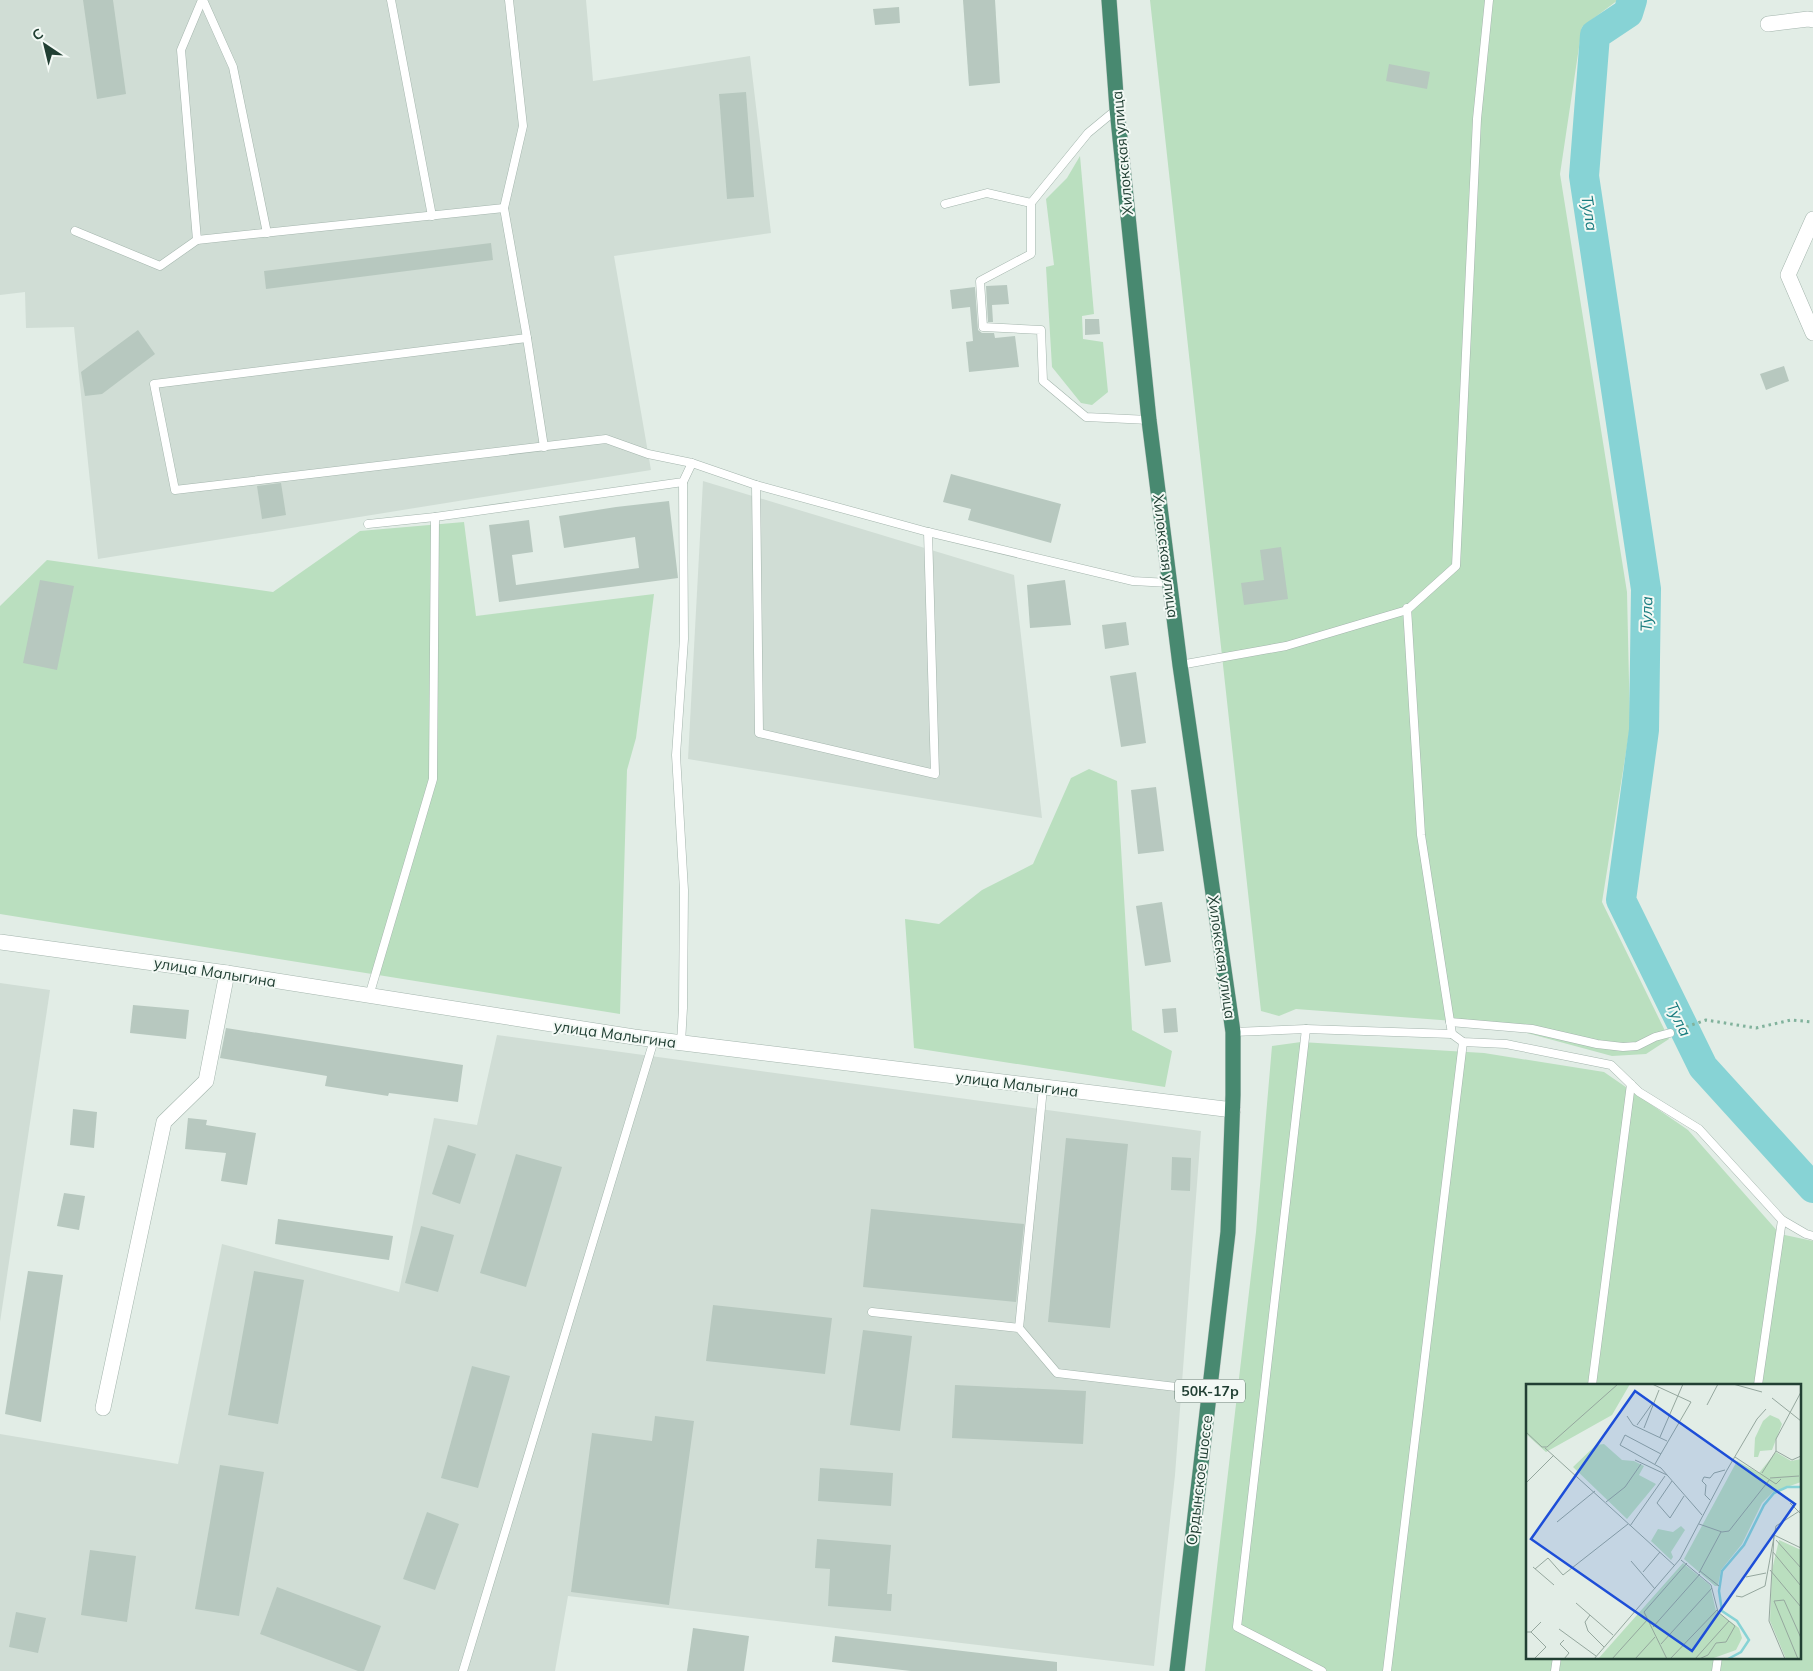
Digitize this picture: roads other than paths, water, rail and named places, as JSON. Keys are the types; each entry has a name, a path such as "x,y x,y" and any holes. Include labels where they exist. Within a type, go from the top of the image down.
{"highway":[{"name":"Хилокская улица","path":"1109,0 1117,109 1149,420 1180,665 1233,1032 1233,1110"},
{"name":"Ордынское шоссе","path":"1177,1671 1228,1232 1233,1110"}],"street":[{"path":"1768,24 1808,18 1813,20"},
{"path":"1813,220 1788,275 1813,333"},
{"name":"улица Малыгина","path":"0,942 227,973 654,1040 1233,1110"},
{"path":"103,1408 164,1122 206,1081 227,973"}],"lane":[{"path":"203,0 233,67 267,233"},
{"path":"197,240 181,50 203,0"},
{"path":"391,0 432,216"},
{"path":"509,0 523,126 504,208 544,447"},
{"path":"1180,665 1286,646 1407,609 1456,566 1478,119 1489,0"},
{"path":"1117,109 1088,133 1032,203 1030,254 980,281 983,327 1040,330 1042,382 1086,417 1149,420"},
{"path":"945,204 987,193 1032,203"},
{"path":"75,231 160,266 197,240 504,208"},
{"path":"527,338 154,384 175,490 606,439 648,454 692,463 756,484 928,532 1133,581 1169,583"},
{"path":"681,1043 684,890 676,755 684,639 683,482 692,463"},
{"path":"368,524 435,517 683,482"},
{"path":"756,484 759,733 935,774 928,532"},
{"path":"369,996 433,779 435,517"},
{"path":"1407,609 1421,835 1452,1034"},
{"path":"1450,1022 1532,1029 1597,1044 1623,1047 1637,1046 1655,1036 1670,1032"},
{"path":"1233,1032 1306,1029 1452,1034 1464,1042 1506,1044 1611,1065 1639,1092 1699,1129 1782,1220 1813,1236"},
{"path":"1306,1029 1238,1627 1308,1667 1322,1671"},
{"path":"463,1671 654,1040"},
{"path":"1387,1671 1464,1042"},
{"path":"1592,1384 1631,1084"},
{"path":"1019,1328 1043,1088"},
{"path":"1758,1384 1782,1220"},
{"path":"872,1312 1019,1328 1057,1374 1210,1391"},
{"path":"1555,1671 1557,1658"},
{"path":"1716,1671 1718,1658"}],"waterway":[{"name":"Тула","path":"1632,0 1628,13 1595,35 1584,176 1646,589 1644,730 1621,900 1703,1067 1813,1188"}]}
